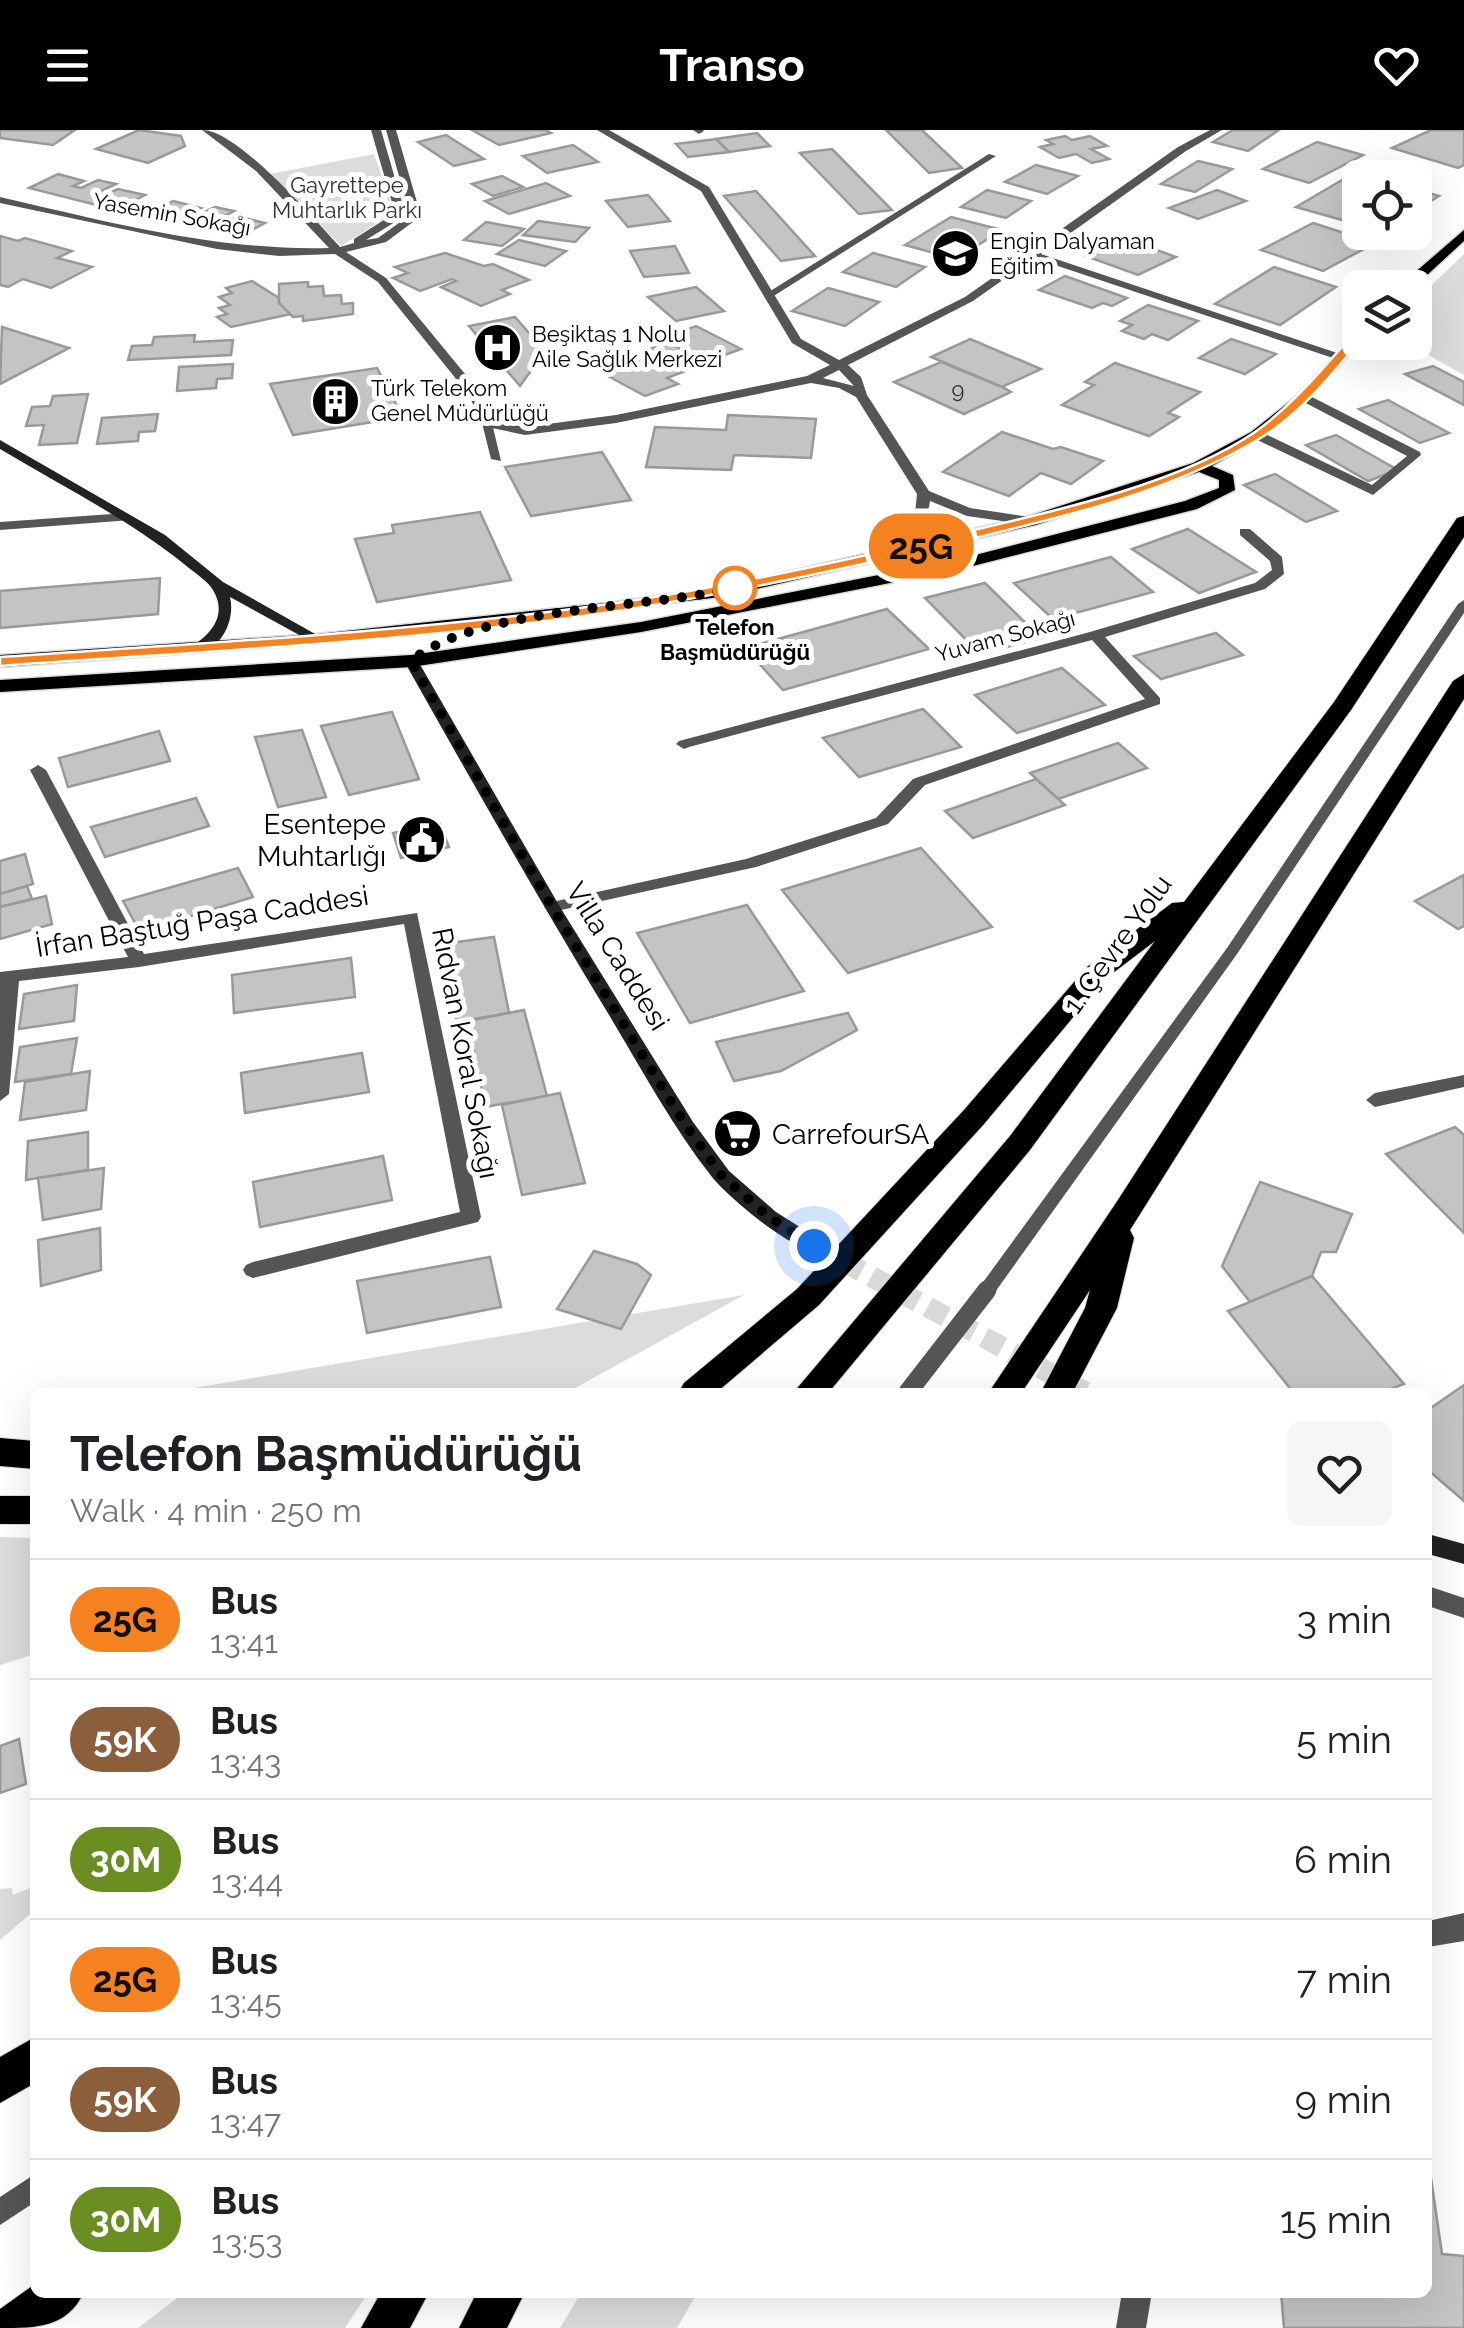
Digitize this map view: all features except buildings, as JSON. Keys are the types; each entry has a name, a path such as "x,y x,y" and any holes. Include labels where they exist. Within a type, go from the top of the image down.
{"highway":[{"name":"1. Çevre Yolu","path":"813,1388 1020,1144 1343,705 1464,522"},
{"path":"1008,1388 1126,1211 1464,680"},
{"path":"700,1388 808,1297 974,1117 1096,974 1166,918 1200,897"},
{"path":"1059,1388 1100,1308 1126,1211"},
{"path":"0,1452 30,1455"},
{"path":"0,1510 30,1510"},
{"path":"0,2082 30,2061"},
{"path":"12,2328 54,2298"},
{"path":"384,2328 404,2298"},
{"path":"482,2328 500,2298"}],"main road":[{"path":"1424,270 1464,234"},
{"path":"0,662 196,650 524,619 720,592 901,552 1030,521 1199,466 1258,435 1304,397 1342,354"},
{"path":"0,444 126,516 218,584 317,640 354,655 411,661 446,638 524,619"},
{"path":"0,686 411,661 750,608 961,564 1191,505 1227,490 1227,478 1199,466"},
{"path":"196,650 215,639 228,624 228,605 218,584"},
{"name":"Villa Caddesi","path":"411,661 552,907 686,1126 722,1176 769,1217 814,1246"},
{"path":"1432,1545 1464,1554"}],"street":[{"path":"207,130 260,169 339,252 382,280 475,394 487,423 524,432 616,419 811,379 969,299 1182,149 1217,130"},
{"path":"339,252 391,220 398,206 376,130"},
{"path":"339,252 376,246 403,231 416,216 391,130"},
{"path":"602,130 705,188 796,341 812,355 852,369 860,378 860,395"},
{"name":"Yasemin Sokağı","path":"0,200 226,248 339,252"},
{"path":"1031,254 1340,356"},
{"path":"811,379 842,385 860,395 924,494 967,512 1030,521"},
{"path":"1258,435 1373,492 1415,456 1304,397"},
{"path":"901,552 922,513 924,494"},
{"path":"0,526 126,516"},
{"name":"Yuvam Sokağı","path":"684,744 1095,635 1260,586 1278,571 1277,560 1245,532"},
{"path":"552,907 750,864 882,821 919,782 1156,700 1095,635"},
{"path":"38,770 139,961"},
{"name":"İrfan Baştuğ Paşa Caddesi","path":"5,977 139,961 411,916"},
{"name":"Rıdvan Koral Sokağı","path":"254,1270 470,1217 411,916"},
{"path":"0,1094 5,977"},
{"path":"1374,1100 1464,1081"},
{"path":"1432,1597 1464,1608"},
{"path":"1432,1934 1464,1926"},
{"path":"1131,2328 1136,2298"}],"lane":[{"path":"769,295 992,156"},
{"path":"487,423 497,458"},
{"path":"911,1388 1232,950 1464,604"},
{"path":"0,2212 30,2191"}],"green space":[{"name":"Gayrettepe Muhtarlık Parkı","path":"374,154 395,212 341,246 270,174"},
{"path":"1464,254 1464,375 1432,357 1432,285"},
{"path":"744,1295 575,1388 194,1388"},
{"path":"0,1537 30,1538 30,1656 0,1665"},
{"path":"12,1888 13,1895 30,1888 30,1914 0,1940 0,1889"},
{"path":"177,2298 365,2298 345,2328 138,2328"},
{"path":"578,2298 694,2298 677,2328 560,2328"}],"tunnel":[{"path":"815,1246 1078,1388"}],"bus line":[{"name":"25G","path":"0,661 196,650 524,619 720,592 798,576 1074,509 1199,466 1283,417 1342,354"}],"place":[{"name":"Engin Dalyaman Eğitim","path":"955,254"},
{"name":"Beşiktaş 1 Nolu Aile Sağlık Merkezi","path":"497,347"},
{"name":"Türk Telekom Genel Müdürlüğü","path":"336,401"},
{"name":"Telefon Başmüdürüğü","path":"735,588"},
{"name":"Esentepe Muhtarlığı","path":"421,840"},
{"name":"CarrefourSA","path":"737,1134"}],"route":[{"path":"735,588 524,619 446,638 411,661 552,907 686,1126 722,1176 769,1217 814,1246"}]}
